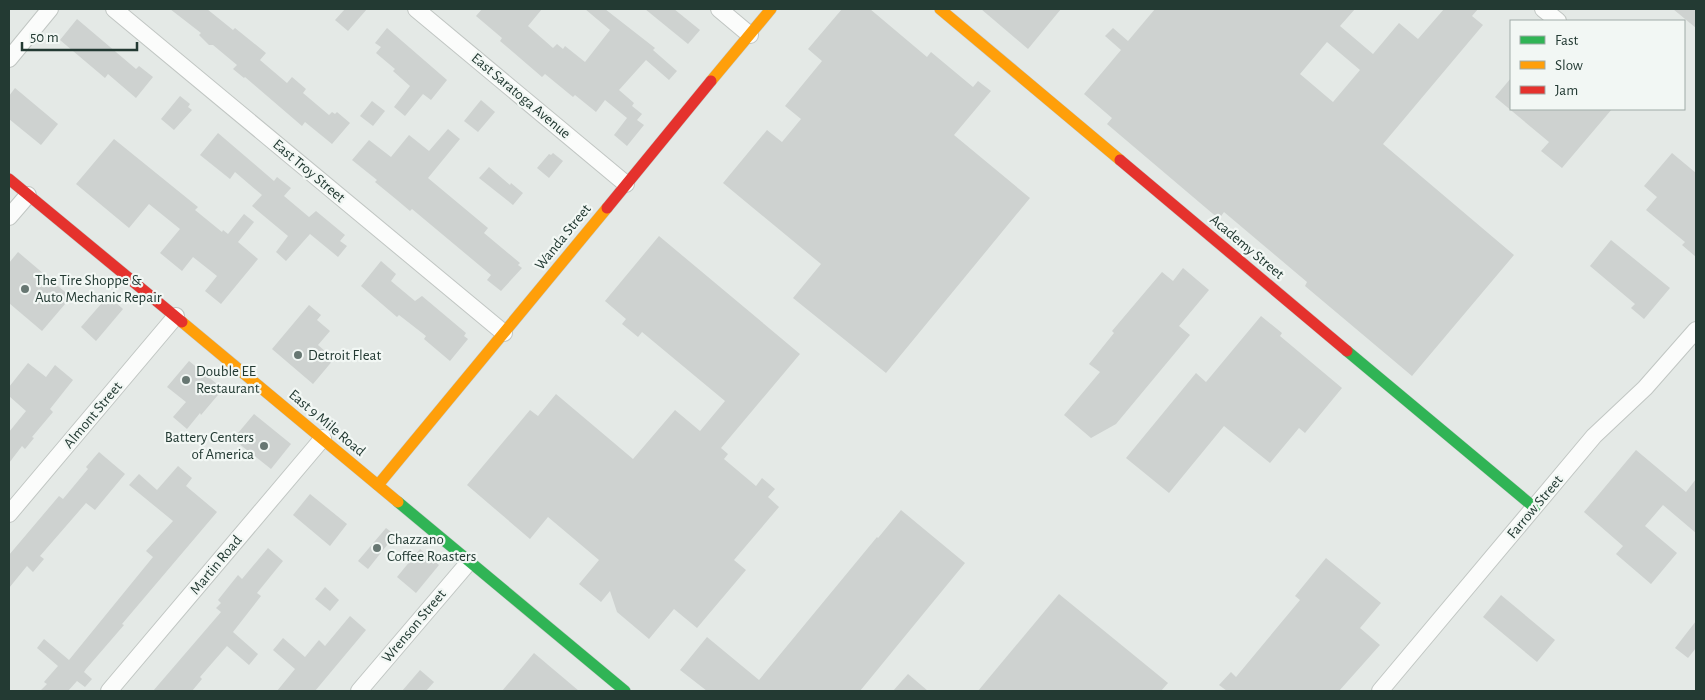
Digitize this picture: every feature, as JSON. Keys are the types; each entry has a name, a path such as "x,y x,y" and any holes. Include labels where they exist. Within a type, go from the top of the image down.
{"street":[{"path":"9,59 50,9"},
{"name":"East Troy Street","path":"114,9 504,332"},
{"name":"East Saratoga Avenue","path":"416,9 626,184"},
{"path":"719,9 750,35"},
{"name":"Wanda Street","path":"378,485 771,9"},
{"name":"Academy Street","path":"940,9 1535,508"},
{"path":"1542,9 1557,20"},
{"name":"East 9 Mile Road","path":"9,179 323,438 616,689"},
{"path":"9,217 28,195"},
{"name":"Almont Street","path":"9,514 176,316"},
{"name":"Farrow Street","path":"1380,691 1594,436 1645,388 1696,330"},
{"name":"Martin Road","path":"109,691 323,438"},
{"name":"Wrenson Street","path":"359,691 469,562"}],"building":[{"path":"170,9 207,9 233,30 235,28 266,53 260,60 287,83 292,77 306,89 303,93 329,115 332,112 335,114 337,112 350,123 332,144 305,122 302,126 233,69 237,65 213,45 209,45 199,35 201,33"},
{"path":"345,9 367,9 348,31 335,20"},
{"path":"482,9 542,9 528,26 553,48 557,44 563,49 565,46 585,62 610,30 585,9 605,9 655,48 653,50 677,71 669,80 646,60 619,90 634,103 632,106 642,114 637,120 644,125 627,146 614,135 627,118 605,100 596,112 575,95 573,97 545,74 542,77 500,41 502,38 476,16"},
{"path":"645,9 674,9 700,30 688,44"},
{"path":"842,9 870,9 927,57 931,52 973,87 978,81 991,91 954,135 1030,198 886,373 793,298 821,264 723,183 767,130 782,142 801,119 785,106 822,61 808,49"},
{"path":"981,9 1061,9 1028,49"},
{"path":"1155,9 1355,9 1340,26 1373,54 1399,23 1418,39 1444,9 1478,9 1472,16 1483,25 1383,144 1514,255 1412,376 1305,286 1307,282 1224,212 1219,219 1107,124 1112,118 1084,94 1121,50 1105,36 1113,28 1128,41","holes":["1327,42 1360,70 1333,102 1300,74"]},
{"path":"1673,9 1696,9 1696,28"},
{"path":"77,19 136,69 139,66 153,77 136,98 108,74 105,78 60,40"},
{"path":"387,28 447,80 431,100 423,94 405,116 394,107 410,86 393,71 395,69 376,53 381,47 375,43"},
{"path":"1510,79 1510,110 1495,97"},
{"path":"15,88 58,124 41,145 9,119 9,96"},
{"path":"180,96 190,104 188,107 192,110 174,130 161,119"},
{"path":"481,100 495,112 478,132 464,121"},
{"path":"372,101 385,111 373,126 360,116"},
{"path":"1511,110 1611,110 1562,168 1541,151 1549,142"},
{"path":"448,129 460,139 428,178 488,228 484,233 520,263 518,265 522,268 501,291 487,280 491,275 412,209 410,211 352,160 369,140 391,157 409,135 429,151"},
{"path":"218,133 274,181 277,177 291,188 284,196 309,217 316,211 345,235 340,241 347,246 338,257 310,234 286,261 276,252 288,236 252,206 262,195 235,172 230,179 200,155"},
{"path":"114,139 198,207 195,210 222,232 223,230 228,234 244,214 254,222 238,242 258,259 221,304 205,291 217,276 193,257 182,271 160,253 180,229 149,204 129,228 76,184"},
{"path":"553,153 563,161 549,178 537,168 549,154"},
{"path":"1672,153 1696,173 1696,257 1682,245 1685,242 1646,210 1657,197 1644,186"},
{"path":"489,167 510,185 511,183 523,193 513,205 479,178"},
{"path":"659,236 800,354 721,448 728,454 724,459 756,486 762,478 775,489 768,497 779,507 734,560 746,570 697,628 674,609 649,639 617,612 610,591 601,602 579,584 599,560 548,517 530,539 467,485 530,410 538,416 556,394 633,459 675,410 700,431 725,401 642,332 638,337 622,324 626,319 605,301"},
{"path":"1611,240 1670,288 1644,319 1631,308 1635,304 1590,266"},
{"path":"18,252 71,297 42,331 9,303 9,263"},
{"path":"381,261 396,274 391,281 415,301 422,296 466,333 464,336 468,339 450,361 424,339 426,336 399,315 397,317 361,286"},
{"path":"1183,268 1209,290 1179,326 1190,335 1116,424 1091,438 1064,415 1100,372 1089,364 1114,333 1112,331 1162,272 1173,281"},
{"path":"108,296 123,309 96,341 81,327"},
{"path":"309,305 321,315 317,320 330,331 318,345 334,359 313,384 272,349"},
{"path":"1261,316 1282,333 1280,336 1342,388 1305,433 1299,428 1270,463 1224,426 1169,493 1126,458 1196,373 1206,382"},
{"path":"189,361 223,389 187,429 173,417 186,402 167,387"},
{"path":"28,363 46,377 55,365 73,380 50,409 53,412 32,437 34,438 25,449 22,446 9,463 9,432 26,411 9,396 9,387"},
{"path":"254,414 291,444 271,469 233,439"},
{"path":"1636,450 1686,492 1696,479 1696,533 1663,505 1645,526 1677,553 1651,584 1616,554 1623,546 1584,512"},
{"path":"99,452 125,474 95,510 86,503 40,556 44,559 33,572 27,566 9,588 9,555 59,496 63,499 88,469 86,467"},
{"path":"178,466 192,478 186,486 217,512 86,669 84,672 92,679 85,687 77,681 68,691 40,691 47,684 44,682 58,666 37,648 44,639 69,660 153,557 146,551 173,521 129,485 139,474 157,490"},
{"path":"310,494 347,524 330,546 293,515"},
{"path":"901,510 965,563 860,691 707,691 680,670 707,637 759,680"},
{"name":"Chazzano Coffee Roasters","path":"386,528 395,535 368,569 358,561"},
{"path":"268,548 283,561 257,593 261,596 233,632 258,654 249,665 227,646 200,677 202,679 192,691 153,691 221,612 216,608 221,603 218,600 238,575 242,579"},
{"path":"420,549 439,565 416,593 397,577"},
{"path":"1326,558 1381,603 1360,628 1380,645 1339,691 1227,691 1219,685 1231,672 1236,677 1300,600 1295,596"},
{"path":"325,587 339,600 330,611 315,599"},
{"path":"1059,594 1168,683 1161,691 978,691"},
{"path":"1501,595 1555,640 1537,662 1483,617"},
{"path":"350,616 366,630 315,691 277,691 295,669 273,650 283,638 305,657 319,640 325,646"},
{"path":"1696,621 1696,648 1688,658 1675,648"},
{"path":"534,653 579,691 502,691"},
{"path":"420,670 434,682 426,691 402,691"},
{"path":"908,674 928,691 893,691"}],"traffic: fast":[{"path":"1347,351 1535,508"},
{"path":"398,502 625,691"}],"traffic: slow":[{"path":"711,81 771,9"},
{"path":"940,9 1120,160"},
{"path":"378,485 607,208"},
{"path":"182,322 398,502"}],"traffic: jam":[{"path":"607,208 711,81"},
{"path":"1120,160 1347,351"},
{"path":"9,179 182,322"}],"place":[{"name":"The Tire Shoppe & Auto Mechanic Repair","path":"25,289"},
{"name":"Detroit Fleat","path":"298,355"},
{"name":"Double EE Restaurant","path":"186,380"},
{"name":"Battery Centers of America","path":"264,446"},
{"name":"Chazzano Coffee Roasters","path":"377,548"}]}
